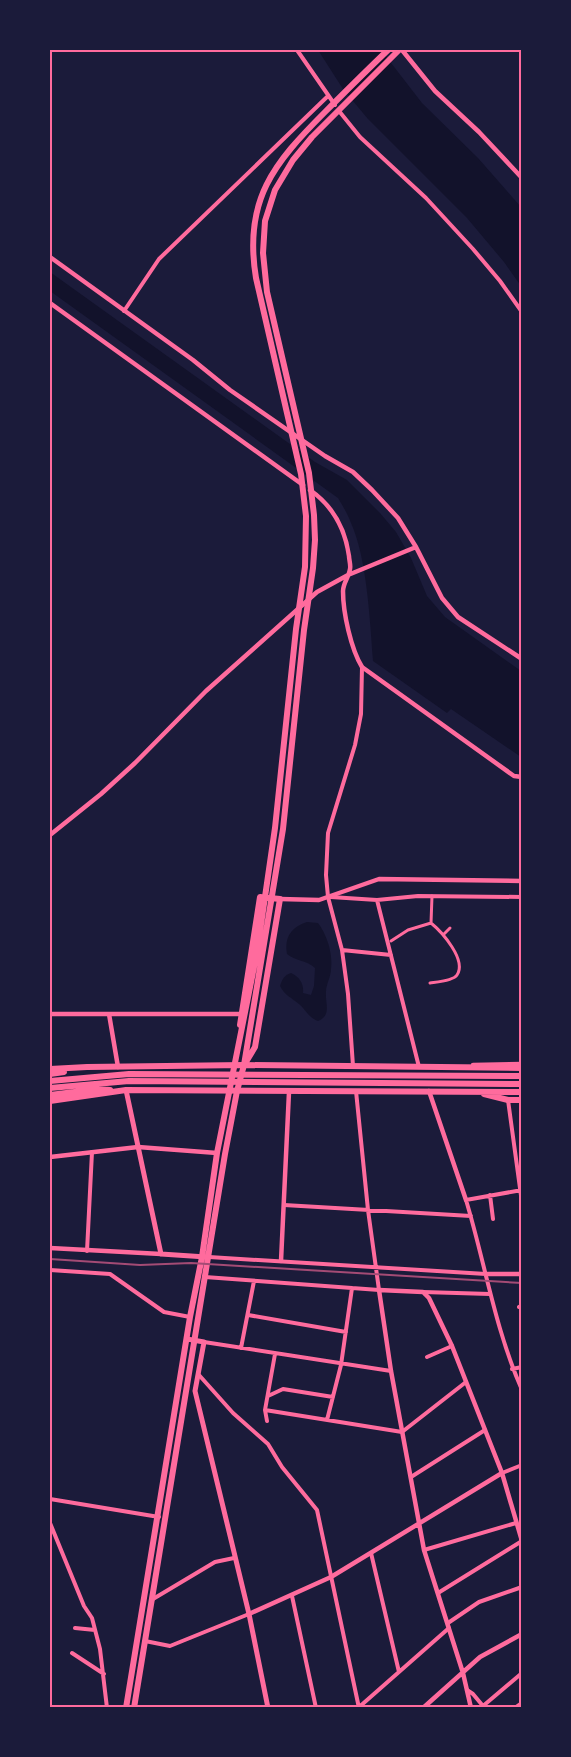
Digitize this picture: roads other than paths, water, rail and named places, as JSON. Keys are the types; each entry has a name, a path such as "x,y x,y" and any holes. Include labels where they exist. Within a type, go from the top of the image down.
{"main road":[{"path":"126,1707 190,1317 205,1257 244,1065 275,828 296,629 306,567 306,516 301,474 255,271 252,244 254,222 264,188 282,158 302,135 388,50"},
{"path":"134,1707 195,1340 217,1153 260,953 283,829 304,630 314,568 314,515 309,473 267,292 263,253 265,220 275,190 293,160 312,137 401,50"},
{"path":"239,1048 241,1014 260,897 280,899 255,1047 244,1065"},
{"path":"50,1069 236,1065 419,1068 522,1066"},
{"path":"50,1074 87,1067"},
{"path":"50,1081 129,1074 522,1076"},
{"path":"50,1088 129,1081 522,1084"},
{"path":"50,1095 99,1089 522,1092"},
{"path":"50,1101 126,1090"},
{"path":"126,1090 161,1254 205,1257"},
{"path":"470,1092 507,1100 522,1100"},
{"path":"187,1339 204,1342 195,1391 249,1614 268,1707"}],"street":[{"path":"297,50 328,96 360,137 426,198 501,281 522,312"},
{"path":"401,50 435,91 479,132 522,178"},
{"path":"124,311 159,259 328,96"},
{"path":"50,258 193,360 230,390 352,472 398,518 442,598 458,617 522,659"},
{"path":"50,303 320,496 336,515 344,534 351,569 342,589 354,655 362,667 514,776 522,777"},
{"path":"50,835 101,794 206,691 317,592 361,569 413,548"},
{"path":"353,1066 348,994 342,950 328,897 326,875 328,832 355,745 361,714 362,667"},
{"path":"280,899 319,900 379,879 522,881"},
{"path":"328,897 377,900 432,896 522,897"},
{"path":"431,923 432,896"},
{"path":"377,900 419,1068 466,1200 497,1324 512,1369 522,1390"},
{"path":"430,983 453,978 457,975 458,970 458,956 444,934 431,923"},
{"path":"391,941 408,930 431,923"},
{"path":"444,934 450,928"},
{"path":"342,950 391,955"},
{"path":"50,1014 241,1014"},
{"path":"108,1014 118,1066"},
{"path":"356,1091 379,1290 391,1371 424,1550 463,1672 471,1707"},
{"path":"281,1261 289,1092"},
{"path":"507,1100 522,1203"},
{"path":"50,1157 138,1147 217,1153"},
{"path":"87,1251 92,1152"},
{"path":"466,1200 521,1191"},
{"path":"490,1195 493,1219"},
{"path":"284,1205 471,1216"},
{"path":"50,1248 161,1254"},
{"path":"205,1257 486,1274 522,1274"},
{"path":"50,1270 110,1274 164,1312 190,1317"},
{"path":"204,1277 423,1293 490,1294"},
{"path":"241,1348 254,1281"},
{"path":"327,1420 341,1365 352,1288"},
{"path":"423,1293 429,1298 452,1346 502,1473 522,1541 438,1593"},
{"path":"248,1315 346,1332"},
{"path":"204,1342 391,1371"},
{"path":"427,1356 452,1346"},
{"path":"267,1421 265,1410 275,1354"},
{"path":"512,1369 522,1367"},
{"path":"198,1374 233,1413 268,1444 282,1467 317,1510 358,1707 448,1625 479,1602 522,1587"},
{"path":"265,1410 402,1431 466,1382"},
{"path":"268,1396 274,1391 284,1389 333,1397"},
{"path":"411,1478 485,1430"},
{"path":"145,1641 170,1646 292,1596 331,1577 502,1473 522,1465"},
{"path":"50,1499 166,1518"},
{"path":"50,1523 84,1606 92,1618 104,1674 107,1707"},
{"path":"424,1550 516,1523"},
{"path":"371,1553 399,1672"},
{"path":"153,1599 215,1562 234,1558"},
{"path":"292,1596 316,1707"},
{"path":"75,1628 95,1630"},
{"path":"423,1707 480,1658 522,1634"},
{"path":"72,1653 104,1674"},
{"path":"467,1690 474,1694 484,1707 522,1673"},
{"path":"514,1707 522,1703"}],"railway":[{"path":"50,1259 140,1265 191,1263 522,1283"}]}
